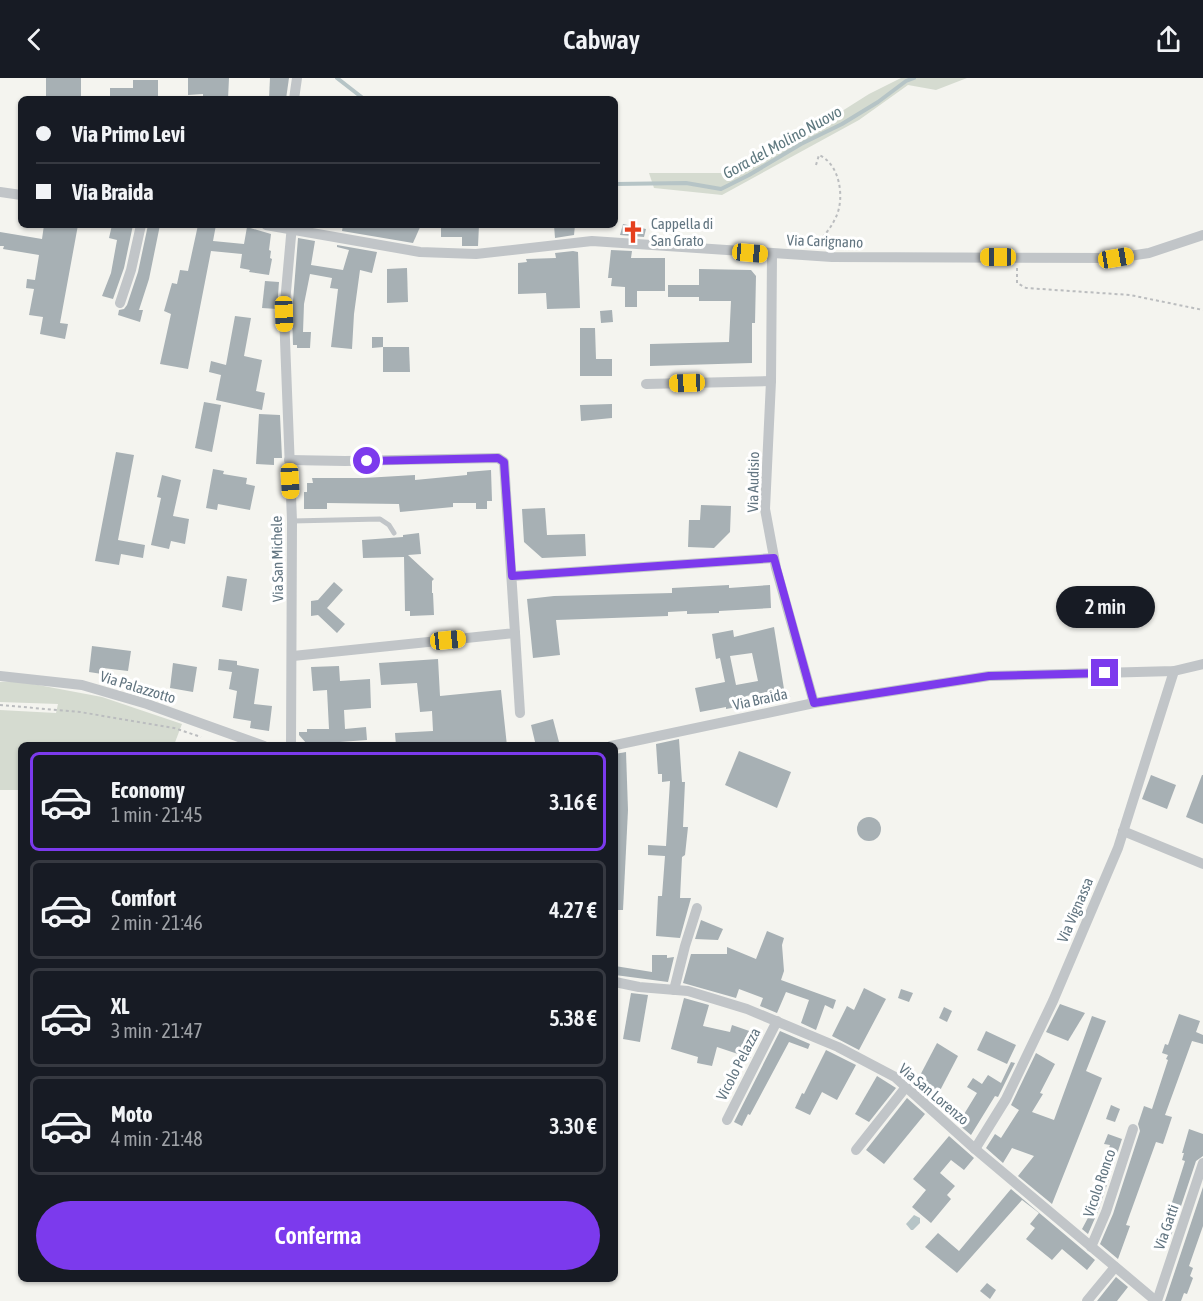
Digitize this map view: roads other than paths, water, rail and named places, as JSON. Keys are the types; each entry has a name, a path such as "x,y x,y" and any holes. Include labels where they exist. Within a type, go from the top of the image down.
{"street":[{"path":"294,96 297,78"},
{"path":"0,192 18,195"},
{"path":"120,303 131,270 140,228"},
{"name":"Via San Michele","path":"291,742 292,521 284,314 292,228"},
{"name":"Via Carignano","path":"297,228 420,252 476,254 592,241 772,255 1116,258 1149,253 1203,235"},
{"name":"Via Audisio","path":"772,255 771,381 765,509 774,558 814,703"},
{"path":"646,384 771,381"},
{"path":"289,460 498,458 504,462 520,713"},
{"path":"512,576 774,558"},
{"path":"292,656 515,633"},
{"name":"Via Braida","path":"618,745 814,703 989,676 1174,671 1203,664"},
{"name":"Via Vignassa","path":"975,1149 1006,1099 1053,1001 1118,848 1174,671"},
{"name":"Via Palazzotto","path":"0,676 82,686 147,704 253,742"},
{"path":"1123,831 1203,864"},
{"path":"674,990 697,908"},
{"name":"Via San Lorenzo","path":"618,983 688,992 737,1006 838,1047 896,1077 975,1149 1156,1301"},
{"name":"Vicolo Pelazza","path":"727,1120 777,1021"},
{"path":"856,1150 906,1087"},
{"name":"Vicolo Ronco","path":"1091,1247 1106,1212 1133,1129"},
{"name":"Via Gatti","path":"1156,1301 1203,1163"},
{"path":"1087,1301 1115,1267"}],"lane":[{"path":"292,521 380,519 389,525 394,533"}],"waterway":[{"name":"Gora del Molino Nuovo","path":"337,78 360,96"},
{"name":"Gora del Molino Nuovo","path":"618,184 686,183 721,189 842,124 914,78"}],"place":[{"name":"Cappella di San Grato","path":"633,232"}]}
